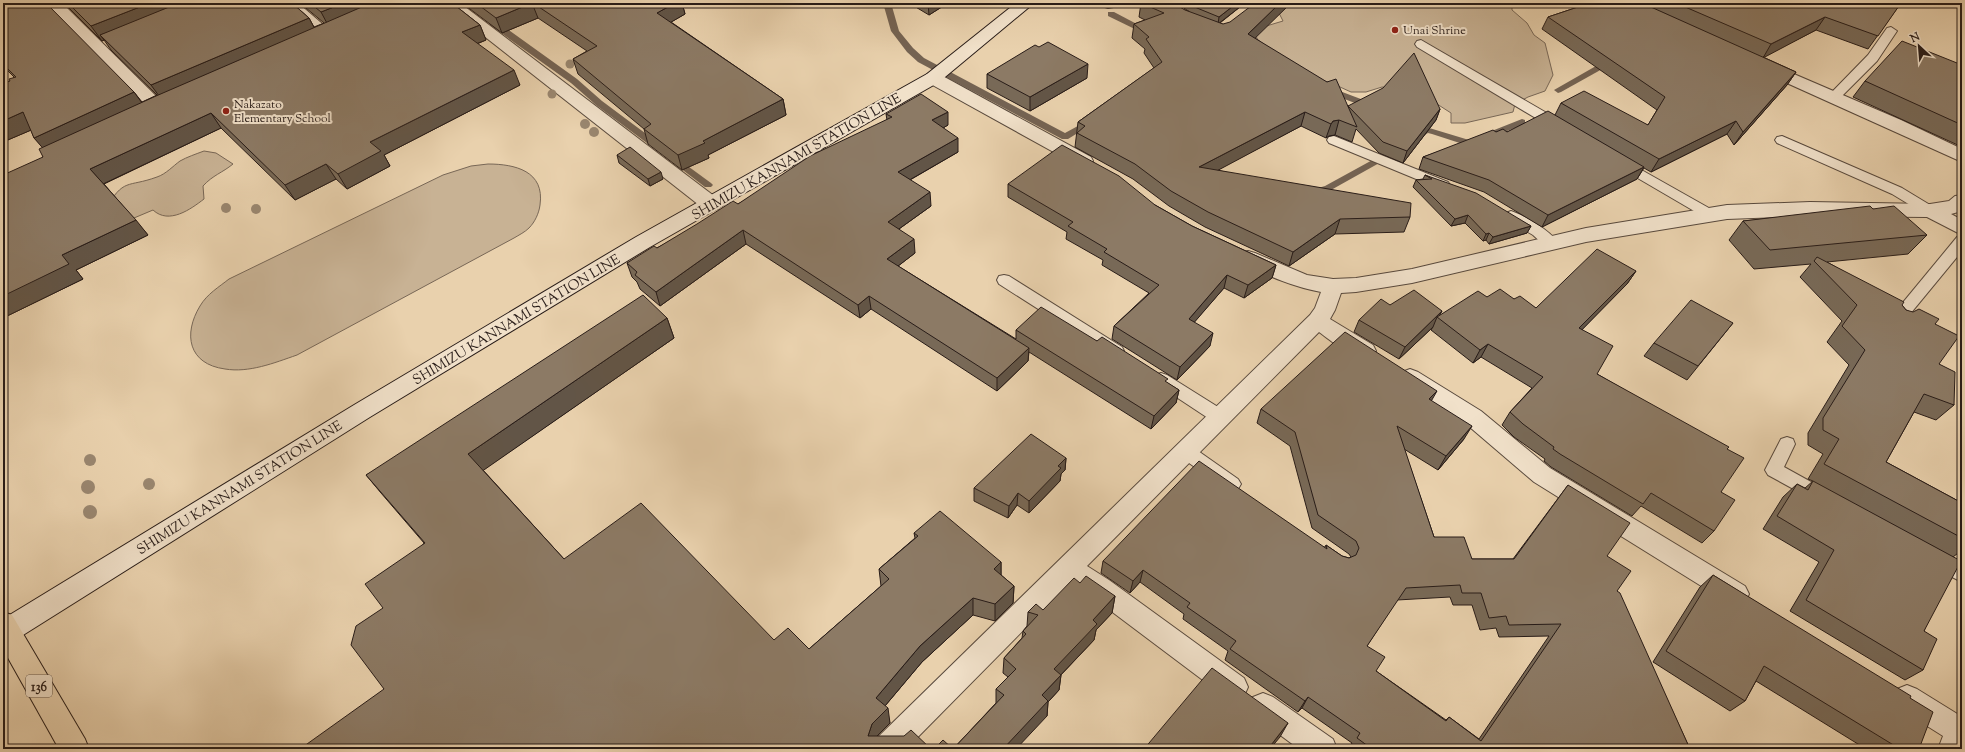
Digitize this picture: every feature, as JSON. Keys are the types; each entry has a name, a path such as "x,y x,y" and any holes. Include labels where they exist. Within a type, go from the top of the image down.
{"highway":[{"name":"136","path":"4,629 76,749"}],"street":[{"path":"53,3 105,46 158,109"},
{"path":"450,3 711,204"},
{"name":"SHIMIZU KANNAMI STATION LINE","path":"4,629 643,242 933,78 1026,3"},
{"path":"1108,3 1113,3"},
{"path":"1755,62 1962,156"},
{"path":"933,78 1100,170"},
{"path":"1232,251 1288,276 1306,282 1333,286 1356,285 1412,276 1586,235 1711,215 1745,211 1810,209 1930,211 1954,207 1962,201"},
{"path":"1930,211 1962,228"},
{"path":"886,749 1317,321 1325,310 1333,286"},
{"path":"1317,321 1473,417 1542,475 1757,607"},
{"path":"1068,568 1100,588 1323,749"},
{"path":"1886,686 1958,736"}],"lane":[{"path":"291,3 328,34"},
{"path":"314,40 340,29"},
{"path":"1834,97 1858,75 1873,58 1891,31"},
{"path":"1421,44 1573,134"},
{"path":"1334,140 1457,190"},
{"path":"1782,140 1897,191 1930,211"},
{"path":"1614,158 1711,215"},
{"path":"1499,208 1538,232 1551,243"},
{"path":"1896,322 1962,241"},
{"path":"1004,280 1128,359"},
{"path":"1148,371 1220,417"},
{"path":"1787,444 1774,470 1837,505"},
{"path":"1185,451 1244,492"},
{"path":"1920,551 1962,574"}],"shaded area":[{"path":"1274,3 1290,5 1307,3 1512,3 1512,10 1527,23 1534,35 1545,43 1553,75 1545,91 1528,97 1515,104 1513,112 1465,123 1451,123 1451,113 1437,104 1403,89 1382,87 1366,92 1351,92 1329,82 1313,79 1258,40 1251,27 1263,27 1283,21"},
{"path":"204,151 216,153 233,164 210,179 203,186 204,199 193,207 173,216 159,214 153,210 134,218 105,210 117,192 127,185 160,176 180,161"},
{"path":"498,164 518,168 533,177 538,184 540,193 539,211 533,223 524,232 297,355 261,366 243,370 234,370 213,366 203,361 196,354 192,346 191,337 195,317 206,298 229,279 443,175 471,166"}],"building":[{"path":"3,3 46,3 134,92 34,138 23,112 3,121 3,83 16,77 3,64"},
{"path":"68,3 150,3 91,26"},
{"path":"179,3 292,3 309,18 151,85 100,35"},
{"path":"310,3 344,3 321,12"},
{"path":"371,3 452,3 480,25 462,32 514,70 370,142 381,151 338,174 326,164 285,185 211,113 90,169 136,220 62,255 69,264 3,296 3,175 43,157 39,149 156,96"},
{"path":"476,3 532,3 496,18"},
{"path":"533,3 675,3 657,13 783,99 703,141 705,143 678,155 644,129 651,124 573,59 597,46"},
{"path":"1141,3 1173,3 1185,10 1223,24 1230,22 1255,3 1280,3 1248,34 1327,82 1336,79 1357,127 1339,120 1333,121 1331,124 1305,112 1199,167 1411,203 1410,217 1340,219 1293,252 1208,212 1171,191 1135,164 1077,133 1085,126 1078,122 1162,62 1146,39 1149,37 1134,24 1164,13"},
{"path":"1188,3 1237,3 1219,17"},
{"path":"1590,3 1642,3 1796,72 1743,132 1736,121 1659,159 1561,103 1584,91 1648,125 1665,97 1548,17"},
{"path":"1676,3 1901,3 1878,36 1825,17 1771,44"},
{"path":"1902,41 1962,65 1962,125 1865,81"},
{"path":"1048,42 1088,64 1030,97 987,74 1035,45 1039,47"},
{"path":"1414,53 1440,109 1407,151 1383,142 1348,106 1383,88"},
{"path":"921,94 948,112 932,120 958,138 898,172 930,192 888,222 914,239 887,259 1029,348 997,378 869,296 858,305 743,230 656,292 635,275 637,272 627,263 654,246 657,248 733,201 738,204 810,156 892,117 886,114"},
{"path":"1548,111 1644,167 1548,215 1489,180 1423,157 1493,130 1496,132 1503,129 1507,132"},
{"path":"1062,145 1119,176 1155,205 1192,226 1276,265 1248,285 1227,275 1189,319 1213,333 1180,367 1114,326 1159,285 1104,252 1107,249 1068,226 1073,222 1008,184"},
{"path":"630,147 661,172 648,179 617,155"},
{"path":"1425,175 1476,193 1531,226 1493,237 1489,233 1486,234 1468,215 1455,219 1416,180 1432,179"},
{"path":"1870,206 1873,209 1894,206 1927,235 1770,250 1743,221"},
{"path":"1597,249 1636,271 1579,328 1613,346 1597,374 1729,447 1727,449 1744,458 1721,492 1735,500 1714,531 1651,493 1643,504 1553,449 1554,447 1523,424 1510,412 1543,377 1488,344 1480,350 1437,317 1478,291 1487,297 1500,289 1514,299 1520,296 1536,308"},
{"path":"1817,257 1904,302 1902,305 1906,310 1913,312 1919,309 1939,319 1935,324 1959,336 1939,364 1955,372 1954,405 1924,394 1886,462 1962,503 1962,538 1824,464 1839,439 1823,430 1823,418 1865,350 1842,326 1857,305 1814,261"},
{"path":"1414,290 1442,311 1405,347 1359,320 1381,299 1390,305"},
{"path":"643,295 667,318 468,454 564,559 641,503 774,640 788,628 809,649 889,579 879,569 918,536 914,533 940,511 1001,562 994,569 1014,586 995,604 973,598 920,646 876,698 888,708 872,724 868,736 904,736 911,730 931,749 300,749 384,689 351,645 356,626 383,608 365,584 425,543 366,475"},
{"path":"1691,300 1733,323 1698,366 1654,343"},
{"path":"1041,307 1097,341 1102,337 1168,379 1165,381 1179,390 1154,416 1016,330"},
{"path":"1345,332 1437,391 1429,399 1472,426 1446,456 1397,426 1434,537 1464,537 1472,559 1514,559 1568,485 1630,523 1607,556 1631,571 1617,591 1620,593 1690,749 1397,749 1394,747 1393,749 1372,749 1357,738 1360,733 1308,697 1305,701 1230,649 1236,641 1187,607 1190,603 1143,570 1133,581 1103,561 1199,461 1327,549 1326,545 1342,556 1349,558 1356,555 1359,548 1356,541 1318,515 1295,432 1261,409","holes":["1460,585 1462,593 1481,593 1489,618 1506,616 1509,625 1561,624 1481,741 1449,717 1446,721 1376,671 1385,657 1367,646 1406,588"]},
{"path":"1031,434 1066,458 1058,466 1061,468 1029,501 1018,493 1009,506 974,488"},
{"path":"1813,481 1961,561 1924,631 1937,639 1923,670 1806,600 1834,550 1777,516 1797,484 1808,490"},
{"path":"1713,575 1911,696 1910,698 1933,712 1919,749 1900,749 1764,666 1745,701 1666,651"},
{"path":"1086,576 1115,596 1093,620 1097,624 1054,669 1061,675 1042,695 1048,701 1003,749 953,749 1004,695 996,689 1016,669 1004,658 1026,634 1023,631 1038,615 1028,612 1036,604 1043,610 1074,578 1080,583"},
{"path":"1212,668 1288,723 1268,749 1144,749"},
{"path":"943,740 953,749 934,749"}],"waterway":[{"path":"887,3 895,31 910,50 921,60 1065,137 1090,123"},
{"path":"1111,14 1146,31"},
{"path":"493,23 574,81 599,103 658,147"},
{"path":"1558,90 1610,61"},
{"path":"1329,90 1371,106"},
{"path":"1415,137 1426,130 1469,143 1522,122"},
{"path":"1311,193 1328,188 1387,155"},
{"path":"674,159 708,185"}],"place":[{"name":"Unai Shrine","path":"1395,30"},
{"name":"Nakazato Elementary School","path":"226,111"}]}
